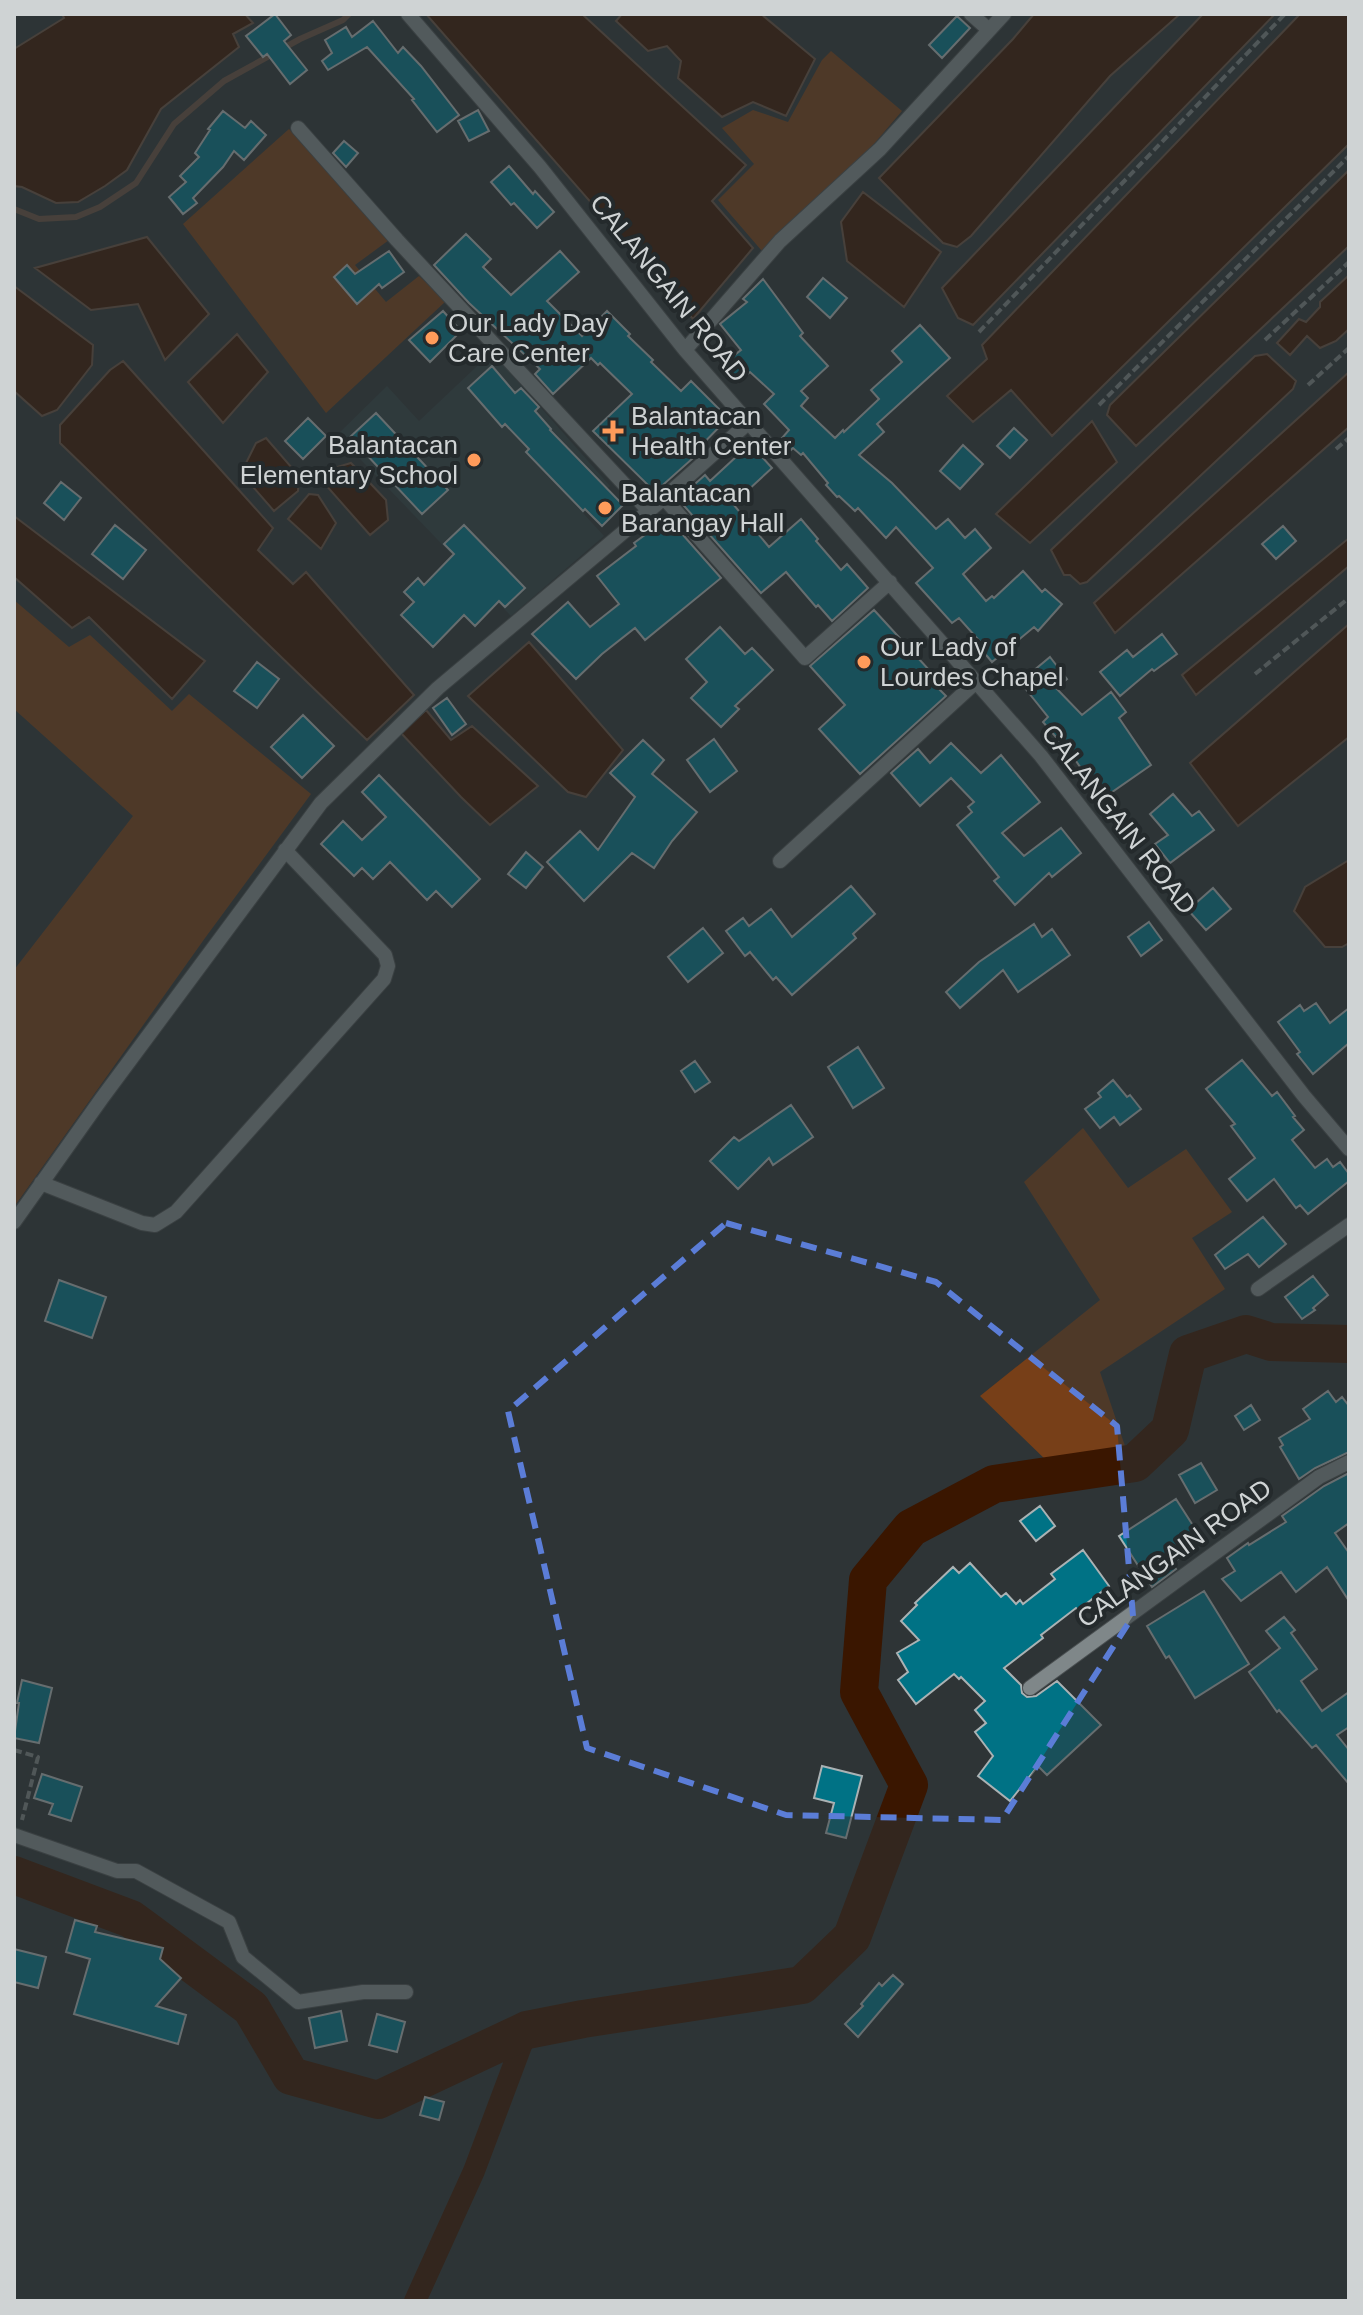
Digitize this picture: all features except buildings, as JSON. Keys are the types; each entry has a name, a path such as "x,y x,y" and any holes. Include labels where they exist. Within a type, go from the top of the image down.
{"street":[{"name":"CALANGAIN ROAD","path":"408,14 540,167 685,350 1041,756 1304,1096 1349,1149"},
{"path":"971,14 989,30"},
{"path":"685,350 780,241 880,149 1004,14"},
{"path":"298,128 407,251 649,511"},
{"path":"14,1222 321,803 438,688 649,511 749,422"},
{"path":"664,498 805,658 890,582"},
{"path":"780,861 977,681"},
{"path":"41,1183 142,1223 155,1225 176,1212 384,979 388,966 385,955 285,850"},
{"path":"1258,1289 1349,1225"},
{"name":"CALANGAIN ROAD","path":"1030,1688 1319,1477 1349,1462"},
{"path":"16,1836 117,1871 136,1871 229,1922 243,1957 298,2002 363,1992 406,1992"}],"path":[{"path":"979,332 1285,14"},
{"path":"1099,405 1349,156"},
{"path":"1265,340 1349,262"},
{"path":"1308,385 1349,348"},
{"path":"1336,449 1349,438"},
{"path":"1255,674 1349,598"},
{"path":"14,1750 38,1757 16,1836"}],"highlighted area":[{"path":"726,1223 936,1282 1117,1426 1133,1616 1002,1820 786,1815 587,1748 508,1411"}],"shaded area":[{"path":"62,14 245,14 253,23 233,34 239,47 161,109 127,170 78,202 56,203 14,186 14,49 64,18"},
{"path":"426,14 582,14 746,165 712,201 753,248 693,319"},
{"path":"622,14 761,14 815,59 786,116 753,102 722,117 678,78 681,61 667,46 648,51 616,21"},
{"path":"1034,14 1180,14 1110,76 971,236 957,247 943,243 879,178"},
{"path":"1203,14 1275,14 973,325 958,318 942,288"},
{"path":"1300,14 1349,14 1349,144 1052,436 1011,390 973,422 947,396 987,359 982,345"},
{"path":"831,51 902,111 873,145 762,251 718,200 754,164 722,128 753,110 788,122 822,60"},
{"path":"289,129 389,240 355,265 386,302 419,276 446,301 326,413 183,224"},
{"path":"1349,170 1349,246 1136,446 1107,415 1110,405"},
{"path":"863,192 941,252 904,307 847,261 841,222"},
{"path":"147,237 209,314 165,360 138,304 91,310 35,268"},
{"path":"1349,275 1349,329 1336,341 1320,348 1307,336 1290,355 1277,343 1299,319 1306,322 1320,307 1320,302"},
{"path":"14,286 93,345 92,365 57,410 42,416 14,391"},
{"path":"237,334 268,372 223,423 188,382"},
{"name":"Balantacan Elementary School","path":"492,352 610,486 583,513 604,536 511,616 337,435 387,386 419,421"},
{"path":"1267,354 1296,381 1293,389 1087,582 1080,584 1070,575 1064,575 1051,550 1255,356"},
{"path":"123,361 273,528 258,550 293,584 306,572 414,695 367,740 60,443 60,425 110,370"},
{"path":"1349,372 1349,427 1115,633 1094,603"},
{"path":"1092,421 1117,462 1030,543 996,514"},
{"path":"266,438 299,476 298,491 274,511 241,473 256,443"},
{"path":"351,463 386,500 388,520 370,535 324,483 337,467"},
{"path":"309,494 318,495 336,523 321,549 288,519"},
{"path":"14,516 205,661 172,699 89,617 72,628 14,577"},
{"path":"1349,538 1349,566 1196,695 1182,675"},
{"path":"14,600 69,647 90,635 172,711 189,694 311,794 14,1207 14,970 133,816 14,709"},
{"path":"1349,624 1349,737 1238,826 1190,763"},
{"path":"529,642 623,750 586,797 568,792 468,696"},
{"path":"426,710 451,740 472,726 538,786 490,825 401,733"},
{"path":"1349,860 1349,943 1342,947 1325,947 1294,911 1305,887"},
{"path":"1083,1128 1128,1188 1186,1149 1232,1212 1192,1238 1225,1289 1100,1372 1128,1455 1050,1464 980,1396 1100,1300 1024,1182"}],"waterway":[{"path":"14,209 39,219 76,217 100,207 136,183 174,124 224,81 300,39 343,20 349,14"},
{"path":"14,1875 131,1919 251,2008 291,2076 378,2100 527,2030 802,1985 852,1937 909,1785 859,1692 868,1580 911,1528 994,1484 1135,1463 1170,1430 1188,1354 1246,1334 1271,1342 1349,1344"},
{"path":"415,2301 474,2171 527,2030"}],"place":[{"name":"Our Lady Day Care Center","path":"432,338"},
{"name":"Balantacan Health Center","path":"613,431"},
{"name":"Balantacan Elementary School","path":"474,460"},
{"name":"Balantacan Barangay Hall","path":"605,508"},
{"name":"Our Lady of Lourdes Chapel","path":"864,662"}]}
